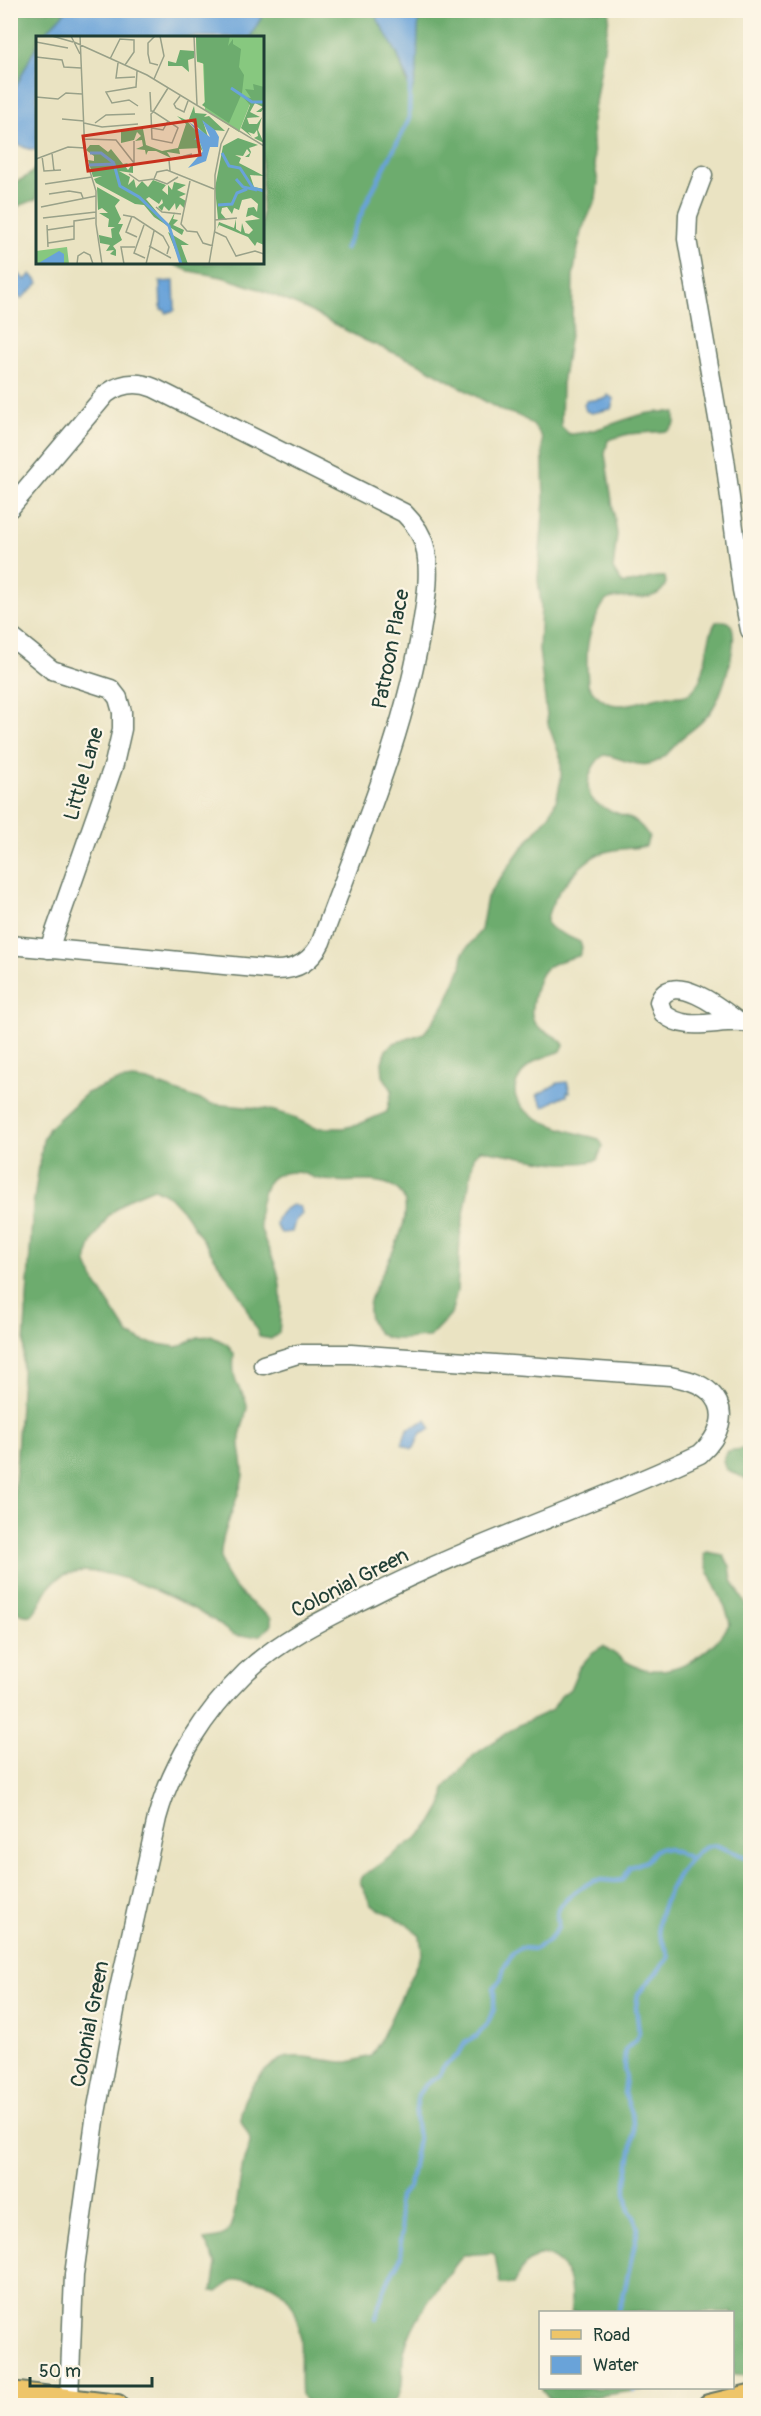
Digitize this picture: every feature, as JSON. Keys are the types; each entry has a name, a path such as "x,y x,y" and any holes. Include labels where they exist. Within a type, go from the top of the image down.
{"main road":[{"path":"10,2393 117,2406"},
{"path":"709,2406 750,2396"}],"street":[{"path":"703,175 688,215 687,239 725,459 742,590 750,630"},
{"name":"Patroon Place","path":"10,508 106,394 118,386 140,384 154,388 404,513 412,521 422,538 427,561 421,630 400,722 321,942 313,956 300,966 276,970 10,945"},
{"name":"Little Lane","path":"10,636 52,670 111,689 118,698 122,712 122,729 114,764 49,949"},
{"name":"Colonial Green","path":"69,2400 74,2275 102,2077 157,1818 171,1779 196,1733 247,1671 300,1633 408,1576 700,1454 716,1437 720,1425 719,1408 710,1392 696,1383 670,1376 351,1354 298,1354 263,1365"}],"green space":[{"path":"11,11 67,11 42,36 36,36 36,46 11,97"},
{"path":"265,11 373,11 397,53 408,86 414,85 420,11 610,11 592,122 594,161 598,182 596,199 581,232 573,276 572,323 562,384 561,426 569,434 582,433 636,416 663,412 675,413 675,424 668,431 628,434 608,440 605,454 617,534 613,569 622,583 665,577 666,583 662,591 655,595 613,598 604,603 594,621 589,639 588,685 600,698 613,705 624,705 664,696 685,695 691,692 701,677 709,639 716,622 730,623 733,641 725,680 711,711 664,756 643,765 604,755 596,762 589,778 588,789 591,797 603,807 640,825 649,836 646,846 610,851 591,859 565,884 548,915 547,924 552,929 580,942 582,948 579,956 552,965 542,973 532,1006 533,1020 538,1027 558,1038 564,1045 561,1051 535,1061 522,1073 517,1082 515,1095 520,1105 544,1122 599,1139 603,1146 597,1160 582,1163 553,1162 480,1150 474,1156 460,1237 457,1291 451,1314 429,1337 388,1338 378,1333 370,1318 370,1301 398,1241 405,1208 402,1195 385,1183 333,1181 317,1179 303,1173 286,1172 275,1176 268,1183 261,1201 259,1221 277,1270 281,1302 279,1333 271,1339 260,1337 242,1299 185,1213 169,1196 154,1188 130,1198 108,1216 92,1242 87,1264 95,1282 129,1335 145,1342 177,1347 198,1337 211,1336 227,1344 234,1354 235,1379 246,1400 247,1407 240,1438 243,1475 222,1545 222,1564 235,1588 271,1618 271,1625 261,1635 244,1637 234,1635 212,1619 160,1592 117,1576 96,1572 77,1572 62,1576 47,1590 36,1611 31,1615 19,1613 11,1603 11,1544 33,1206 43,1140 49,1128 87,1093 117,1081 133,1079 148,1081 212,1104 267,1109 288,1115 315,1128 343,1128 357,1125 387,1112 392,1090 383,1076 382,1062 386,1050 394,1043 424,1033 438,1015 461,968 463,953 481,930 487,897 518,853 550,814 557,798 561,779 561,759 548,724 539,650 541,606 538,579 544,501 542,438 539,432 531,423 502,411 418,363 364,340 306,309 259,289 222,277 189,271 173,264 264,264 264,36 251,36"},
{"path":"36,168 36,199 11,209 11,184 29,175"},
{"path":"742,1449 750,1451 750,1481 726,1469 723,1461 728,1451"},
{"path":"707,1552 723,1555 730,1566 732,1580 750,1612 750,2376 734,2375 734,2311 571,2311 568,2276 559,2262 542,2254 524,2266 513,2284 500,2284 495,2255 492,2253 463,2255 430,2299 416,2322 405,2348 401,2390 394,2401 367,2407 311,2405 301,2396 299,2330 296,2314 279,2289 263,2282 238,2279 217,2292 212,2291 216,2264 204,2240 224,2236 232,2221 243,2163 250,2144 249,2135 241,2120 243,2103 247,2094 266,2070 286,2058 303,2057 348,2062 371,2056 422,1953 420,1936 405,1923 371,1905 360,1882 363,1876 418,1837 432,1823 443,1804 445,1787 474,1755 517,1726 552,1710 561,1696 570,1689 579,1668 593,1652 603,1646 635,1666 649,1670 663,1670 690,1661 713,1644 730,1623 704,1554"},
{"path":"542,2389 647,2389 558,2402 550,2399"}],"water":[{"path":"67,10 265,10 251,36 42,36"},
{"path":"373,11 420,11 415,81 412,91 397,53"},
{"path":"36,46 36,150 22,146 11,137 11,97"},
{"path":"12,267 25,280 31,274 39,283 21,299 11,288"},
{"path":"174,281 175,310 166,313 165,310 161,310 160,282"},
{"path":"608,395 614,399 611,409 592,413 586,411 584,405 586,401 607,398"},
{"path":"567,1082 570,1092 567,1092 567,1096 544,1107 537,1095 558,1083"},
{"path":"293,1205 300,1207 302,1214 295,1221 292,1232 281,1233 276,1226 277,1219 283,1211"},
{"path":"426,1420 431,1429 421,1433 414,1448 402,1444 407,1429"}],"waterway":[{"path":"345,249 409,120 410,84"},
{"path":"618,2311 638,2229 634,2216 629,2211 626,2192 634,2133 632,2113 624,2093 625,2050 636,2040 639,2032 636,2007 638,1994 669,1958 658,1931 660,1917 678,1876 697,1853 707,1847 718,1846 750,1859"},
{"path":"376,2318 386,2286 402,2256 400,2241 402,2232 398,2204 399,2197 409,2187 418,2138 415,2116 418,2095 424,2086 440,2075 443,2067 458,2055 465,2043 477,2036 488,2022 494,2009 494,1988 501,1979 504,1968 513,1953 520,1948 535,1949 549,1939 558,1926 557,1913 560,1907 589,1883 597,1880 622,1880 630,1867 646,1861 659,1848 691,1858"}]}
